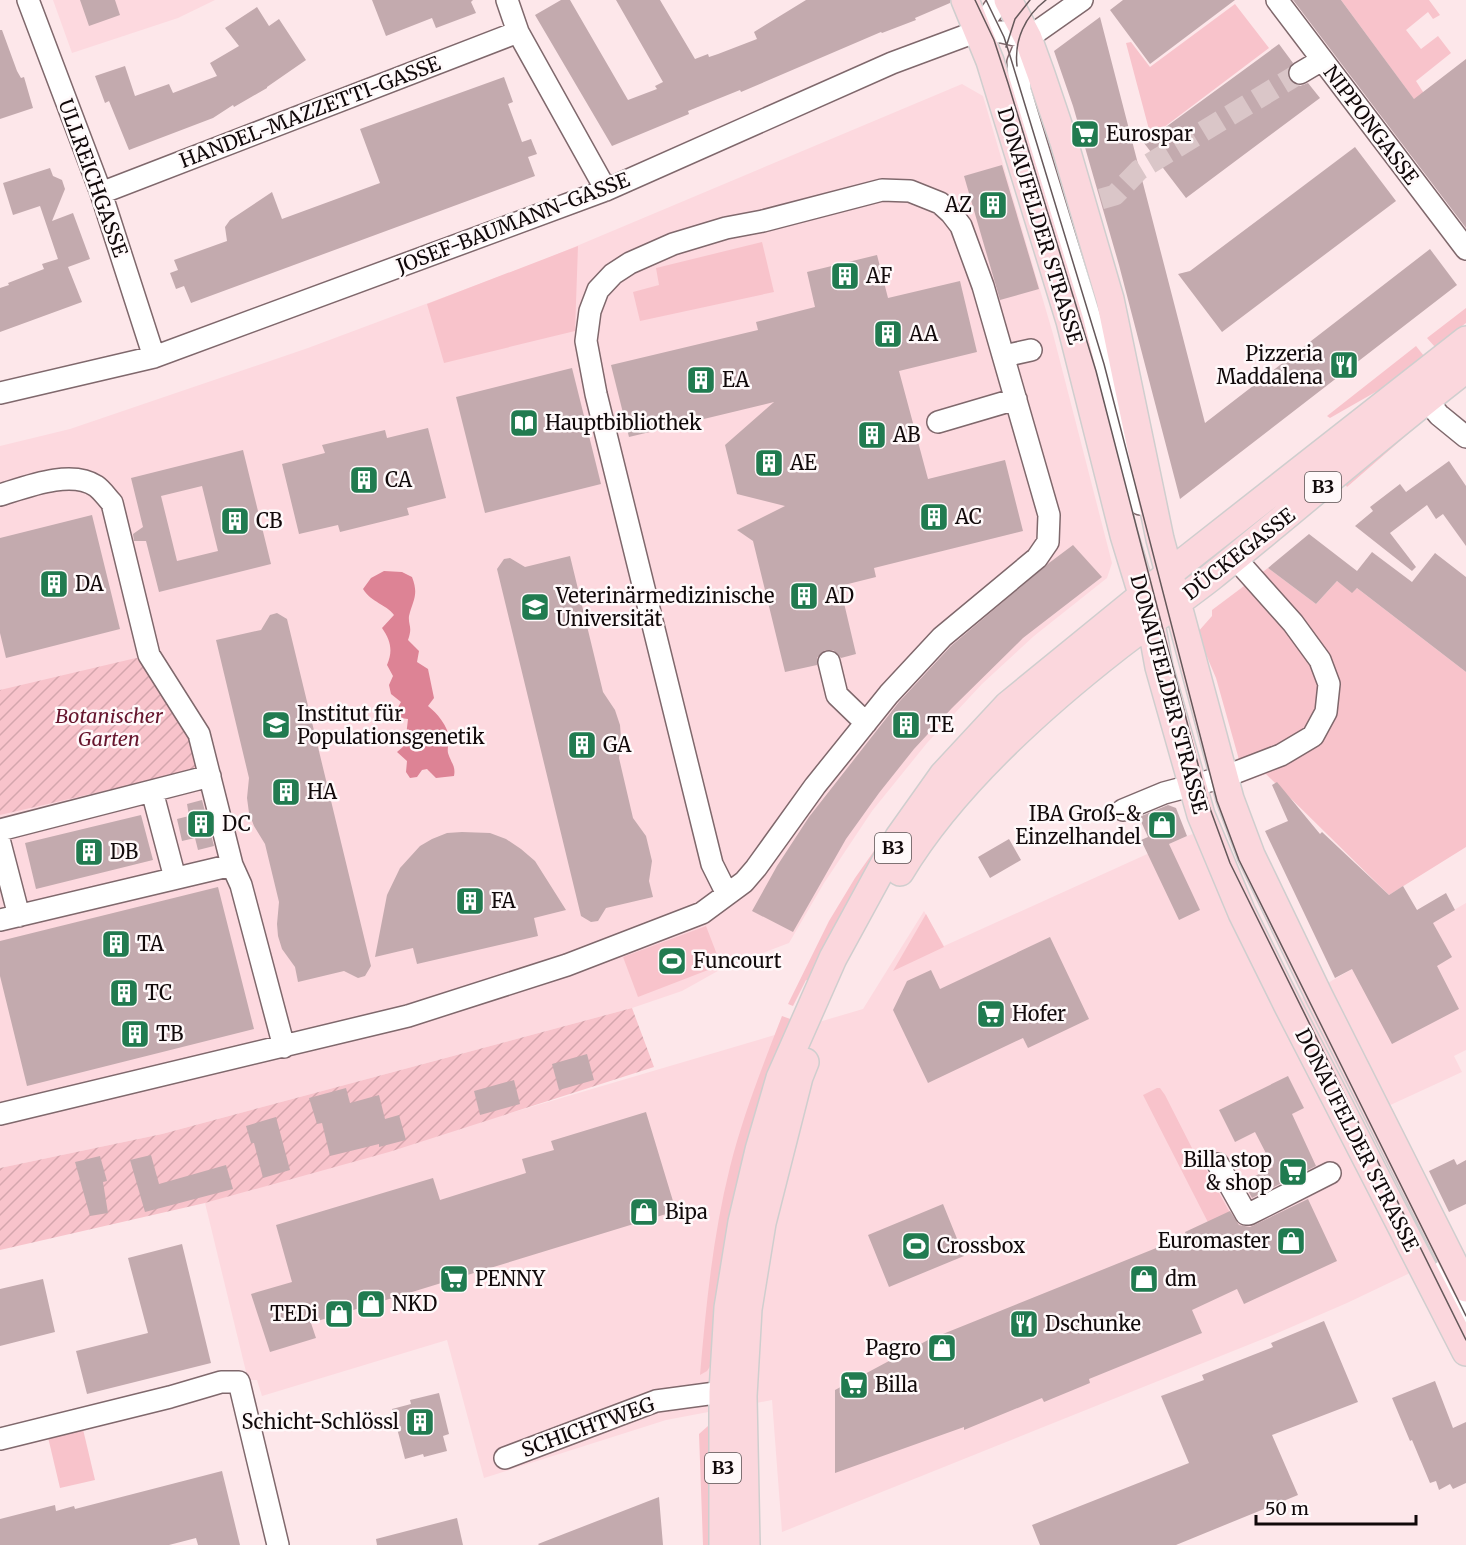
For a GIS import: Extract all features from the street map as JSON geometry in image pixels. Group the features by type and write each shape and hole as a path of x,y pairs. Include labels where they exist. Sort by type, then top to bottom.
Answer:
{"main road":[{"name":"DONAUFELDER STRASSE","path":"964,0 990,61 1018,147 1070,321 1124,535 1158,582 1165,612"},
{"name":"DONAUFELDER STRASSE","path":"1008,0 1028,38 1064,142 1091,202 1160,539 1158,582 1165,612 1180,621 1210,781 1251,855 1319,996 1466,1288"},
{"name":"DÜCKEGASSE","path":"1165,612 1297,509 1418,391 1466,340"},
{"name":"DÜCKEGASSE","path":"1158,582 1418,391 1466,369"},
{"name":"B3","path":"746,1545 728,1308 742,1222 759,1150 780,1078 833,958 899,837 943,775 1008,705 1158,582"},
{"name":"B3","path":"723,1545 733,1394 762,1223 799,1077 848,959 915,846 960,790 1019,731 1115,649 1165,612"},
{"name":"DONAUFELDER STRASSE","path":"1210,781 1201,815 1242,913 1334,1098 1466,1353"}],"street":[{"name":"ULLREICHGASSE","path":"28,0 101,193 154,357"},
{"path":"507,0 519,32 606,190"},
{"path":"978,31 1000,0"},
{"path":"978,31 1002,32 1028,38 1082,0"},
{"name":"NIPPONGASSE","path":"1276,0 1466,249"},
{"name":"JOSEF-BAUMANN-GASSE","path":"0,393 154,357 606,190 892,63 978,31"},
{"name":"HANDEL-MAZZETTI-GASSE","path":"101,193 519,32"},
{"name":"DONAUFELDER STRASSE","path":"1028,38 1017,63 1020,90 1104,364 1158,582"},
{"path":"1300,73 1322,60"},
{"path":"0,1114 408,1016 567,965 702,913 744,882 889,694 942,638 1037,558 1048,542 1049,515 983,286 961,226 940,202 910,191 882,190 763,221 726,228 673,244 630,263 613,274 598,290 590,311 586,341 596,394 712,864 727,894"},
{"path":"1004,356 1031,350"},
{"path":"1418,391 1466,437"},
{"path":"938,422 1016,399"},
{"path":"0,495 44,482 78,480 96,486 112,503 149,655 199,734 232,865 241,885 284,1047"},
{"path":"1123,810 1164,793 1210,781 1281,755 1313,736 1326,712 1329,684 1320,660 1293,623 1235,558"},
{"path":"829,662 837,695 866,723"},
{"path":"0,830 210,776"},
{"name":"DONAUFELDER STRASSE","path":"1210,781 1239,860 1466,1316"},
{"path":"152,791 174,878"},
{"path":"0,843 10,918 232,865"},
{"path":"1218,1164 1246,1214 1330,1173"},
{"path":"0,1439 171,1397 221,1382 239,1382 278,1545"},
{"name":"SCHICHTWEG","path":"505,1458 656,1401 733,1394"}],"shaded area":[{"path":"53,0 215,0 178,18 72,53"},
{"name":"Veterinärmedizinische Universität","path":"962,84 983,96 1053,334 1112,563 1107,578 1034,636 982,684 927,743 872,811 824,883 789,943 725,967 682,991 632,1008 162,1134 0,1168 0,446 70,429 308,348 541,261"},
{"path":"384,571 402,572 412,577 415,593 409,616 408,640 419,651 417,662 428,669 434,698 428,706 447,729 448,753 454,767 454,776 436,778 427,769 422,770 417,777 410,778 406,772 407,761 397,752 405,745 408,719 400,718 397,709 401,702 391,694 389,685 393,676 387,665 390,646 382,628 394,615 363,589 371,578"},
{"path":"1207,829 1302,998 1466,903 1466,1050 1454,1056 1462,1072 1386,1107 1454,1252 1347,1303 1268,1337 782,1532 772,1400 666,1420 484,1478 447,1340 262,1396 257,1380 248,1380 205,1203 863,1009 924,911 944,946"}],"green space":[{"path":"1341,0 1429,0 1440,15 1433,19 1428,12 1406,30 1421,49 1438,36 1451,53 1416,81 1425,95 1416,102"},
{"path":"1235,4 1269,48 1151,137 1126,43 1131,42 1150,67"},
{"path":"762,242 774,292 640,321 633,292 659,285 656,268"},
{"path":"578,246 575,331 444,363 427,304"},
{"path":"1466,308 1466,323 1435,347 1427,338"},
{"path":"1416,346 1424,356 1379,390 1330,418 1327,416"},
{"path":"1424,420 1347,487 1343,481 1412,421"},
{"path":"1268,568 1316,604 1337,581 1352,592 1357,588 1466,672 1466,847 1389,895 1266,774 1245,781 1216,678 1197,633 1212,616 1212,610"},
{"name":"Botanischer Garten","path":"136,658 143,660 184,724 199,766 195,770 0,815 0,690"},
{"path":"888,831 811,982 806,980 793,1006 788,1004 829,921 855,878"},
{"path":"926,914 944,947 893,971"},
{"name":"Funcourt","path":"706,926 721,965 638,997 623,957"},
{"path":"632,1008 654,1067 389,1152 205,1203 0,1250 0,1168 162,1134"},
{"path":"782,1016 793,1020 713,1362 707,1371 700,1375 711,1270 724,1193 747,1109"},
{"path":"1160,1088 1165,1095 1196,1156 1203,1164 1239,1229 1217,1240 1143,1095"},
{"path":"82,1425 95,1480 60,1488 47,1433"},
{"path":"708,1426 713,1433 716,1545 703,1545 699,1434"}],"building":[{"path":"80,0 115,0 120,15 89,26"},
{"path":"372,0 473,0 471,2 476,13 436,28 432,18 386,36"},
{"path":"561,0 570,0 628,100 657,89 655,86 663,82 616,0 660,0 695,59 708,54 709,57 757,39 754,32 806,0 950,0 950,3 915,18 916,20 881,32 741,92 740,90 688,111 689,114 612,146 535,15"},
{"path":"1123,0 1235,0 1150,64 1110,10"},
{"path":"1293,0 1341,0 1414,99 1466,59 1466,228"},
{"path":"257,7 269,26 279,19 306,60 267,88 213,118 129,150 109,101 105,103 95,76 125,66 135,96 169,84 173,93 217,76 210,63 239,46 225,28"},
{"path":"1100,17 1205,423 1430,249 1457,285 1180,499 1119,265 1073,106 1054,51"},
{"path":"0,30 2,30 17,71 21,78 24,77 33,108 0,119"},
{"path":"1279,44 1293,63 1287,73 1289,80 1300,86 1308,83 1320,98 1186,198 1144,143"},
{"path":"504,77 513,102 508,104 522,142 531,139 537,154 528,157 535,176 191,303 184,286 176,289 170,273 178,270 174,260 227,241 225,227 230,220 272,192 282,219 380,183 360,129"},
{"path":"1355,147 1396,201 1222,332 1178,274 1190,271"},
{"name":"AZ","path":"1002,165 1039,289 1000,300 964,176"},
{"path":"50,168 53,176 62,180 65,189 52,221 73,213 90,259 68,267 82,302 0,332 0,288 44,269 42,264 58,259 40,206 13,215 3,183"},
{"path":"877,255 888,298 960,281 977,352 899,371 928,479 1005,460 1023,531 874,568 876,577 840,586 856,654 841,658 833,650 825,650 817,658 817,665 785,672 753,541 737,530 785,506 737,494 725,445 774,402 629,437 611,365 758,330 756,322 815,307 807,272"},
{"name":"Hauptbibliothek","path":"572,368 601,484 485,513 456,397"},
{"name":"CA","path":"428,428 446,498 407,508 409,515 340,532 338,525 299,534 282,464 325,453 322,445 385,430 387,438"},
{"name":"CB","path":"243,450 271,564 159,592 146,541 134,541 133,534 143,527 131,478","holes":["202,486 218,551 177,561 161,496"]},
{"path":"1449,461 1466,486 1466,546 1443,514 1436,519 1427,505 1390,533 1416,567 1412,571 1355,526 1373,511 1370,507 1400,484 1406,492"},
{"name":"DA","path":"92,515 120,629 6,658 0,633 0,538"},
{"path":"1309,534 1357,571 1372,552 1412,582 1435,553 1466,577 1466,672 1357,588 1352,593 1337,581 1316,604 1268,568"},
{"name":"TE","path":"1073,545 1102,577 1023,638 914,749 846,839 793,932 752,911 777,866 809,817 899,702 951,646"},
{"name":"GA","path":"570,556 603,692 615,710 620,725 619,758 633,818 646,836 652,861 649,881 653,897 606,908 598,921 591,922 581,916 497,569 504,559 510,558 525,567"},
{"name":"HA","path":"277,613 287,619 371,966 365,976 358,978 344,971 298,982 295,967 282,949 278,936 279,902 265,844 249,813 247,798 249,778 216,640 261,630 270,615"},
{"path":"1277,782 1320,834 1322,832 1389,895 1403,886 1417,910 1446,893 1455,910 1433,923 1452,957 1437,966 1459,1009 1392,1044 1352,969 1335,978 1265,831 1288,821 1272,785"},
{"name":"DC","path":"202,800 214,846 198,850 195,838 182,841 177,819 189,816 187,804"},
{"path":"1168,805 1176,808 1187,836 1169,844 1200,910 1179,920 1141,840 1148,837 1139,817"},
{"name":"DB","path":"141,815 153,860 36,889 25,843"},
{"name":"FA","path":"447,833 490,833 506,839 521,849 535,861 566,910 534,918 538,936 417,964 413,948 375,957 387,895 400,868 420,846 432,839"},
{"path":"1009,839 1021,860 990,878 978,857"},
{"path":"218,887 254,1029 27,1086 0,976 0,941"},
{"name":"Hofer","path":"1050,937 1089,1019 1028,1048 1023,1038 928,1083 893,1010 907,981 931,970 940,989"},
{"path":"587,1054 594,1080 559,1090 552,1064"},
{"path":"1288,1076 1304,1108 1292,1114 1316,1166 1252,1198 1243,1182 1273,1167 1255,1132 1235,1142 1219,1110"},
{"path":"514,1080 520,1104 480,1115 474,1091"},
{"path":"346,1088 350,1103 379,1095 385,1119 399,1115 406,1140 330,1156 322,1123 317,1124 309,1098"},
{"path":"646,1112 676,1211 311,1323 316,1338 270,1352 251,1294 292,1282 276,1225 433,1178 440,1200 526,1173 522,1159 554,1150 551,1141"},
{"path":"276,1117 290,1170 263,1178 254,1143 251,1143 246,1126"},
{"path":"151,1155 159,1184 226,1165 233,1189 145,1212 130,1160"},
{"path":"100,1156 107,1181 103,1182 108,1213 90,1216 75,1162"},
{"path":"1454,1159 1457,1165 1466,1160 1466,1204 1449,1212 1429,1171"},
{"path":"1308,1199 1337,1261 1244,1304 1237,1289 1192,1310 1202,1333 1089,1379 1090,1383 1044,1402 1042,1398 964,1430 964,1427 835,1473 835,1390 928,1340 1186,1236 1185,1232 1230,1211 1239,1225 1250,1227"},
{"name":"Crossbox","path":"943,1204 964,1256 889,1287 868,1235"},
{"path":"182,1244 211,1363 87,1394 76,1351 148,1333 128,1258"},
{"path":"43,1279 55,1332 0,1346 0,1289"},
{"path":"1324,1321 1358,1402 1272,1435 1298,1495 1176,1545 1040,1545 1032,1525 1189,1463 1161,1396 1204,1380 1202,1375 1273,1347 1271,1343"},
{"path":"1435,1381 1453,1428 1466,1422 1466,1483 1453,1489 1450,1484 1439,1490 1436,1481 1430,1483 1392,1398"},
{"name":"Schicht-Schlössl","path":"439,1393 449,1434 443,1436 447,1451 405,1459 392,1409 411,1404 410,1400"},
{"path":"222,1471 240,1545 198,1545 196,1538 169,1545 0,1545 0,1519 55,1505 56,1511 74,1506 75,1509"},
{"path":"659,1497 663,1545 538,1544"},
{"path":"457,1518 463,1545 377,1545 376,1539"}],"tunnel":[{"path":"1101,199 1115,195 1139,170 1300,73"}],"tram line":[{"path":"975,0 994,40 1096,371 1208,803 1230,863 1466,1340"},
{"path":"986,0 1004,37 1104,364 1217,801 1239,860 1466,1316"},
{"path":"1006,47 1015,19 1030,0"},
{"path":"1017,66 1017,47 1022,29 1032,13 1046,0"}],"place":[{"name":"Eurospar","path":"1085,134"},
{"name":"AZ","path":"993,205"},
{"name":"AF","path":"845,276"},
{"name":"AA","path":"888,334"},
{"name":"Pizzeria Maddalena","path":"1344,365"},
{"name":"EA","path":"701,380"},
{"name":"Hauptbibliothek","path":"524,423"},
{"name":"AB","path":"872,435"},
{"name":"AE","path":"769,463"},
{"name":"CA","path":"364,480"},
{"name":"AC","path":"934,517"},
{"name":"CB","path":"235,521"},
{"name":"DA","path":"54,584"},
{"name":"AD","path":"804,596"},
{"name":"Veterinärmedizinische Universität","path":"535,607"},
{"name":"Institut für Populationsgenetik","path":"276,725"},
{"name":"TE","path":"906,725"},
{"name":"GA","path":"582,745"},
{"name":"HA","path":"286,792"},
{"name":"DC","path":"201,824"},
{"name":"IBA Groß-& Einzelhandel","path":"1162,825"},
{"name":"DB","path":"89,852"},
{"name":"FA","path":"470,901"},
{"name":"TA","path":"116,944"},
{"name":"Funcourt","path":"672,961"},
{"name":"TC","path":"124,993"},
{"name":"Hofer","path":"991,1014"},
{"name":"TB","path":"135,1034"},
{"name":"Billa stop & shop","path":"1293,1172"},
{"name":"Bipa","path":"644,1212"},
{"name":"Euromaster","path":"1291,1241"},
{"name":"Crossbox","path":"916,1246"},
{"name":"PENNY","path":"454,1279"},
{"name":"dm","path":"1144,1279"},
{"name":"NKD","path":"371,1304"},
{"name":"TEDi","path":"339,1314"},
{"name":"Dschunke","path":"1024,1324"},
{"name":"Pagro","path":"942,1348"},
{"name":"Billa","path":"854,1385"},
{"name":"Schicht-Schlössl","path":"420,1422"}]}
